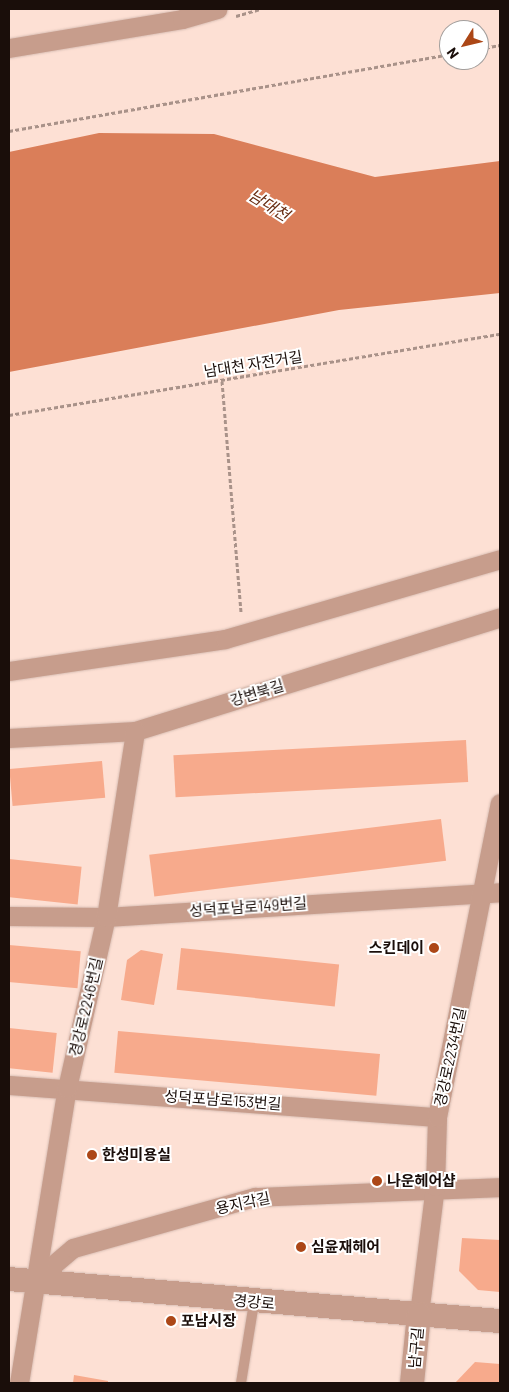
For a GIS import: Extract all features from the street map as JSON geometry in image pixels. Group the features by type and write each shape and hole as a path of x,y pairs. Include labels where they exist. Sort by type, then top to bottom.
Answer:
{"street":[{"path":"9,48 182,19 218,9"},
{"path":"9,671 242,635 500,559"},
{"name":"강변북길","path":"9,738 135,731 500,617"},
{"name":"경강로2246번길","path":"19,1383 33,1282 67,1088 106,917 135,731"},
{"name":"경강로2234번길","path":"419,1314 435,1186 437,1117 493,891 500,804"},
{"name":"성덕포남로149번길","path":"9,916 106,917 493,891"},
{"name":"성덕포남로153번길","path":"9,1085 437,1117"},
{"name":"용지각길","path":"33,1282 73,1248 255,1197 435,1186 500,1187"},
{"name":"경강로","path":"9,1279 254,1303 500,1321"},
{"name":"남구길","path":"412,1383 419,1314"}],"lane":[{"path":"240,1383 254,1303"}],"path":[{"path":"9,131 439,56"},
{"name":"남대천 자전거길","path":"9,415 500,334"},
{"path":"222,381 242,635"}],"water":[{"name":"남대천","path":"99,133 214,134 375,177 500,161 500,293 339,310 9,372 9,152"}],"building":[{"path":"466,740 468,782 176,797 173,755"},
{"path":"102,761 105,798 13,806 9,769"},
{"path":"441,819 446,861 154,897 149,855"},
{"path":"9,859 82,867 78,904 9,897"},
{"path":"9,945 81,951 78,988 9,982"},
{"path":"181,948 339,965 335,1006 177,990"},
{"path":"141,950 163,954 154,1005 121,1000 127,960"},
{"path":"9,1028 57,1033 53,1073 9,1068"},
{"path":"118,1031 380,1054 376,1096 114,1073"},
{"path":"462,1238 500,1240 500,1292 478,1290 459,1271"},
{"path":"475,1362 500,1364 500,1383 455,1383"},
{"path":"74,1375 108,1381 108,1383 73,1383"}],"place":[{"name":"스킨데이","path":"434,948"},
{"name":"한성미용실","path":"92,1155"},
{"name":"나운헤어샵","path":"377,1181"},
{"name":"심윤재헤어","path":"301,1247"},
{"name":"포남시장","path":"171,1321"}]}
